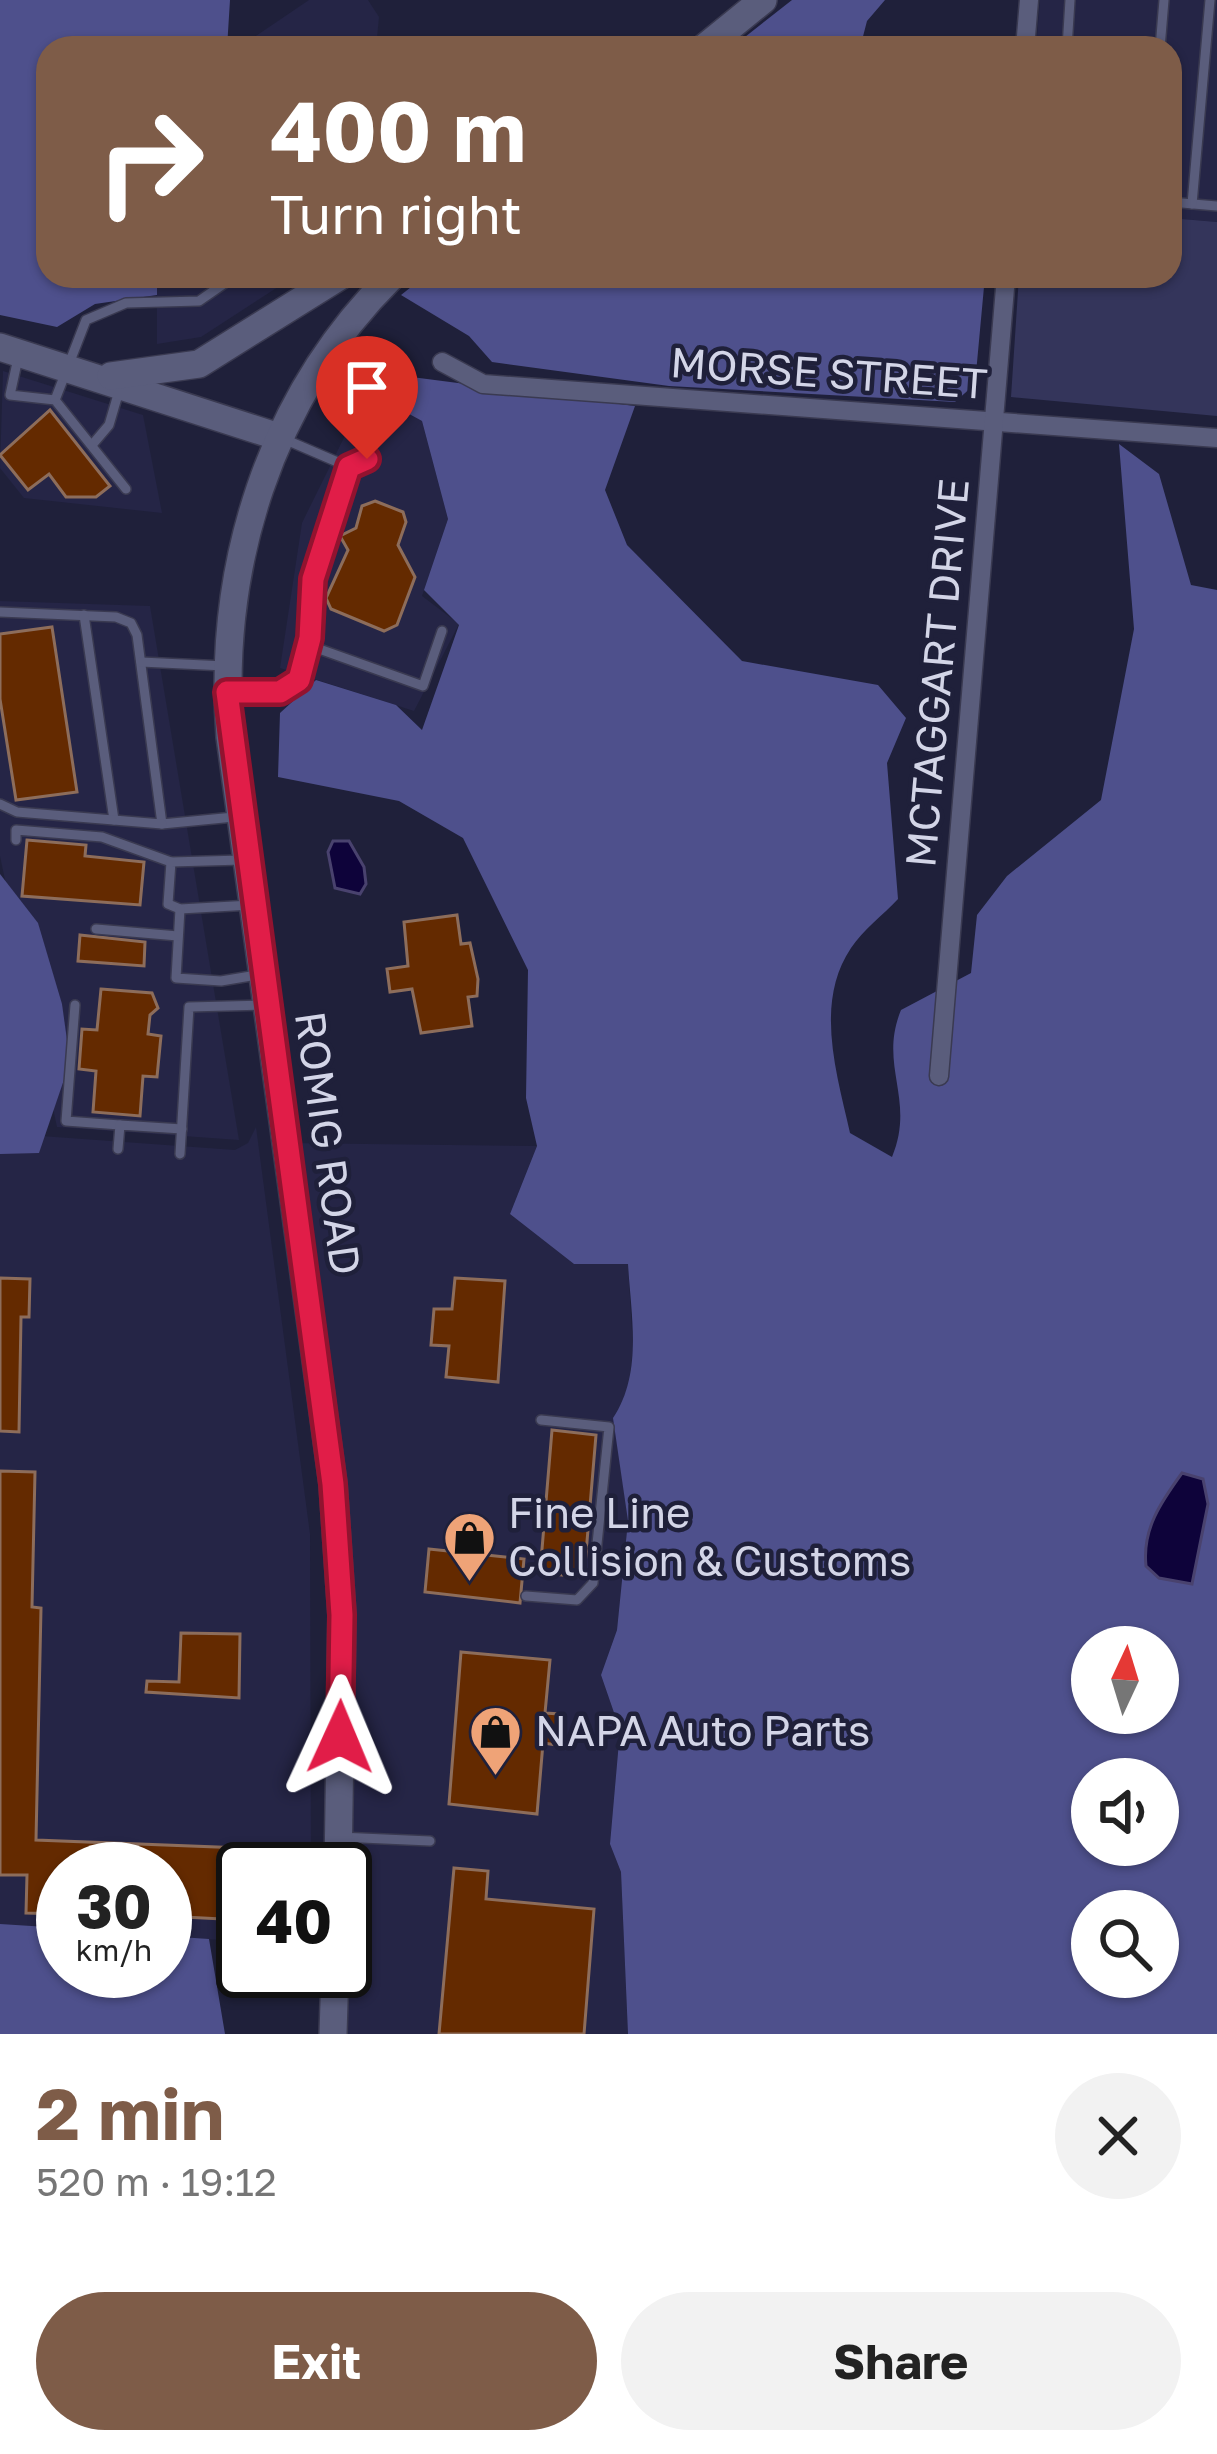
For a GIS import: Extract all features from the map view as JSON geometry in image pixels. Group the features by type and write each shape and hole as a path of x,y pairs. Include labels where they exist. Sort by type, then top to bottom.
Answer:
{"street":[{"path":"719,36 763,0"},
{"path":"1026,36 1029,0"},
{"path":"108,381 199,364 315,288"},
{"name":"ROMIG ROAD","path":"339,1842 342,1615 337,1526 227,679 244,544 279,437 320,364 382,288"},
{"name":"MCTAGGART DRIVE","path":"939,1076 1005,288"},
{"path":"10,350 279,437"},
{"name":"MORSE STREET","path":"442,362 483,384 1217,438"},
{"path":"332,2034 333,1998"}],"lane":[{"path":"1067,36 1070,0"},
{"path":"1161,36 1164,0"},
{"path":"1192,204 1210,0"},
{"path":"1182,203 1217,206"},
{"path":"55,400 86,320 104,309 199,301 218,288"},
{"path":"10,350 10,395 55,400 126,489"},
{"path":"92,446 109,425 108,381"},
{"path":"279,437 349,467 367,459 385,415"},
{"path":"141,662 290,687 299,680 308,645 313,579 349,467"},
{"path":"0,612 84,615 131,623 141,662 162,824"},
{"path":"84,615 114,820"},
{"path":"308,645 423,686 442,632"},
{"path":"0,803 16,812 162,824 242,817"},
{"path":"16,840 16,830 102,837 171,862 248,860"},
{"path":"171,862 168,904 180,909 254,905"},
{"path":"180,909 176,978 221,981 263,974"},
{"path":"96,929 178,936"},
{"path":"180,1154 190,1007 268,1004"},
{"path":"75,1005 66,1121 182,1130"},
{"path":"118,1149 120,1125"},
{"path":"526,1596 577,1600 593,1583 608,1426 542,1420"},
{"path":"339,1838 430,1841"}],"shaded area":[{"path":"0,0 230,0 228,36 36,36 36,288 157,288 157,295 95,304 57,327 0,315"},
{"path":"309,0 368,0 379,17 377,36 256,36"},
{"path":"792,0 885,0 867,21 863,36 746,36"},
{"path":"1040,0 1217,0 1217,222 1182,219 1182,36 1037,36"},
{"path":"1182,219 1217,222 1217,416 1011,397 1018,288 1182,288"},
{"path":"157,288 277,288 201,337 157,344"},
{"path":"410,288 984,288 975,384 955,402 669,386 492,362 469,336 401,295"},
{"path":"3,371 143,415 162,513 24,498 0,468"},
{"path":"373,372 635,406 605,490 627,545 742,661 878,685 906,718 887,763 898,899 851,948 833,992 831,1015 835,1063 850,1133 892,1157 900,1117 893,1048 901,1010 971,973 977,915 1007,876 1101,800 1134,629 1119,444 1159,474 1191,585 1217,590 1217,2034 628,2034 621,1872 610,1844 620,1730 601,1675 617,1630 628,1521 613,1418 632,1363 628,1264 574,1264 510,1214 537,1146 526,1098 528,970 463,838 399,801 278,777 280,713 316,680 396,705 422,730 459,625 424,590 448,519 422,421 367,391"},
{"path":"367,391 422,421 448,519 422,596 459,624 414,711 280,668 302,523"},
{"path":"0,601 150,606 239,1140 57,1127 0,856"},
{"path":"333,841 349,841 364,867 366,884 360,894 335,888 328,852"},
{"path":"0,874 38,923 62,1004 70,1062 39,1153 0,1154"},
{"path":"256,1127 310,1534 311,1842 216,1842 216,1940 192,1938 192,1842 36,1842 36,1931 0,1929 0,1133 235,1150 248,1143"},
{"path":"286,1143 537,1146 510,1214 574,1264 628,1264 633,1348 628,1396 614,1418 628,1521 617,1630 601,1675 620,1730 610,1844 621,1872 628,2034 331,2034 339,1998 372,1998 372,1842 344,1842 342,1615"},
{"path":"1182,1473 1203,1479 1208,1504 1192,1584 1159,1578 1146,1566 1150,1528"},
{"path":"0,1924 36,1926 36,1998 192,1998 192,1938 209,1939 225,2034 0,2034"}],"building":[{"path":"50,410 110,486 96,497 66,497 49,474 28,490 0,455"},
{"path":"375,501 403,512 406,522 398,545 415,577 397,625 384,631 331,609 326,598 348,550 340,536 356,528 362,506"},
{"path":"52,627 77,792 16,800 0,699 0,634"},
{"path":"27,840 86,845 85,856 144,862 140,905 22,896"},
{"path":"457,915 461,944 470,943 478,979 477,996 468,997 472,1026 421,1033 412,989 390,992 387,969 408,966 404,922"},
{"path":"80,935 145,942 144,966 78,961"},
{"path":"101,989 152,993 158,1008 150,1015 148,1034 161,1036 157,1077 143,1076 140,1116 93,1112 96,1071 79,1069 82,1029 97,1030"},
{"path":"0,1278 30,1279 29,1317 21,1317 19,1432 0,1431"},
{"path":"455,1278 505,1281 498,1382 446,1377 449,1346 431,1345 434,1309 452,1309"},
{"path":"552,1430 596,1435 584,1577 540,1573"},
{"path":"0,1471 35,1472 32,1607 41,1608 36,1840 88,1842 36,1842 36,1913 26,1913 27,1875 0,1875"},
{"path":"429,1549 524,1559 520,1603 425,1592"},
{"path":"181,1633 240,1634 239,1698 146,1692 147,1681 179,1682"},
{"path":"461,1652 550,1660 545,1713 560,1714 557,1745 543,1743 537,1814 449,1804"},
{"path":"192,1846 216,1847 216,1919 192,1917"},
{"path":"454,1868 488,1871 486,1899 594,1909 584,2034 439,2034"}],"place":[{"name":"Fine Line Collision & Customs","path":"469,1583"},
{"name":"NAPA Auto Parts","path":"496,1777"}],"route":[{"path":"340,1737 342,1615 333,1484 227,692 280,692 299,680 310,638 313,579 325,532 349,467 367,459"}]}
